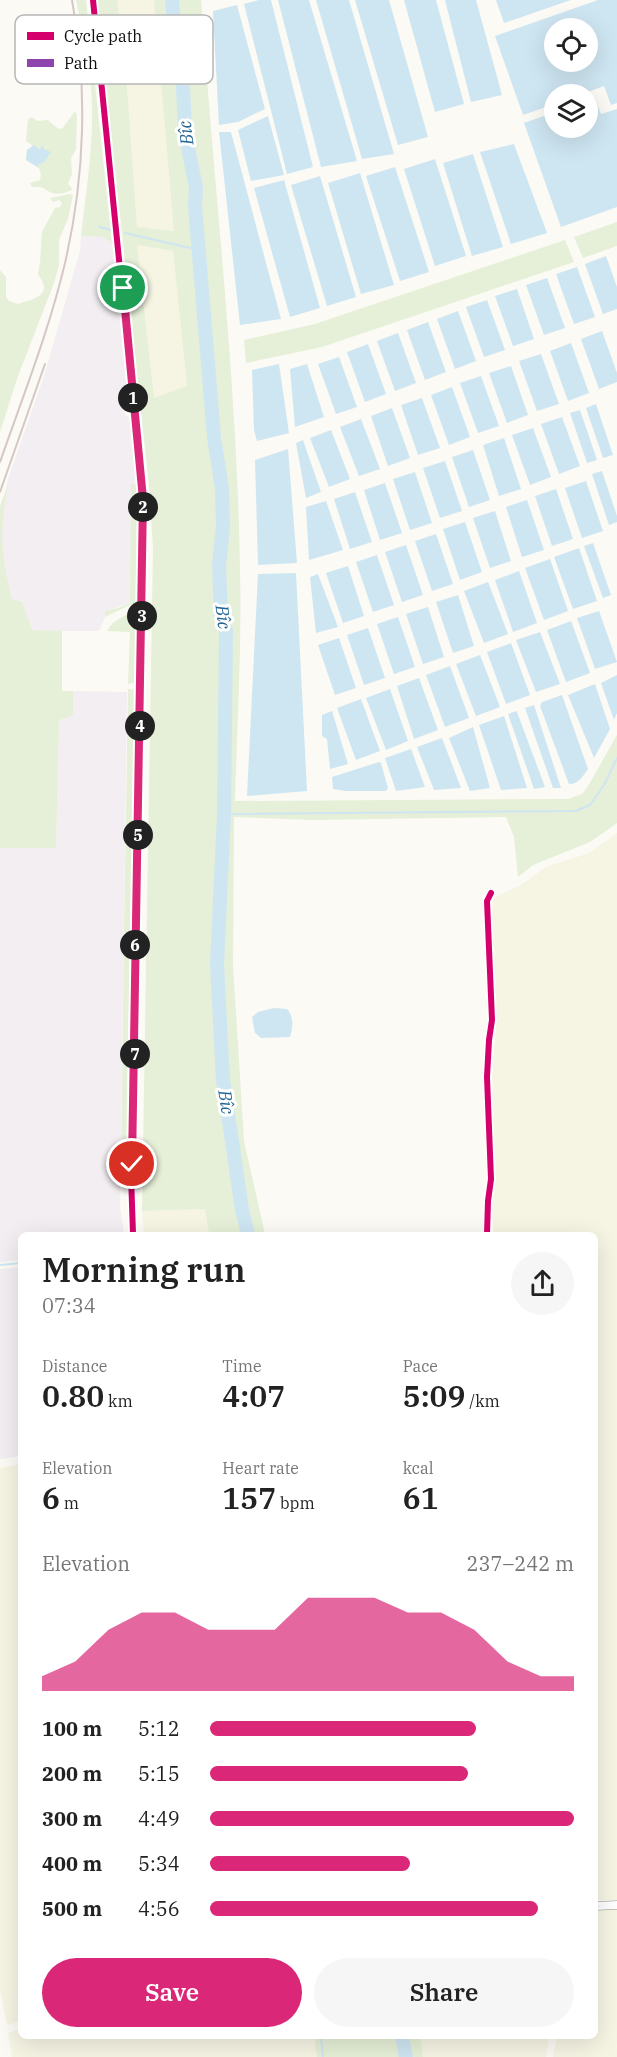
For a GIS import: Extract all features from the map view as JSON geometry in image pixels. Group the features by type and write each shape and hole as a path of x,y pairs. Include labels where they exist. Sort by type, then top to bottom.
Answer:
{"street":[{"path":"93,0 95,15"},
{"path":"101,84 143,499 131,1175 133,1232"},
{"path":"487,1232 490,1179 487,1077 492,1020 487,901 491,893"},
{"path":"598,1906 617,1905"}],"shaded area":[{"path":"117,0 154,0 155,15 119,15"},
{"path":"127,84 162,84 175,231 137,227"},
{"path":"81,236 103,237 112,243 127,380 128,395 123,401 125,415 130,418 136,484 131,485 130,603 106,611 99,631 32,631 22,602 12,599 4,574 1,556 1,520 8,479 45,373 80,251"},
{"path":"137,245 173,251 187,386 202,477 154,399"},
{"path":"73,691 127,692 120,1207 124,1232 18,1232 18,1260 0,1262 0,848 56,848 59,720 73,714"},
{"path":"617,833 617,1900 603,1901 598,1900 598,1232 493,1232 490,1110 496,1023 489,906 495,897 521,885 546,867 589,853"},
{"path":"205,1209 209,1232 144,1232 142,1211"},
{"path":"18,1267 18,1456 0,1459 0,1269"},
{"path":"18,1465 18,2022 7,2025 0,1990 0,1468"},
{"path":"617,1909 617,2057 553,2057 556,2039 598,2039 598,1910"},
{"path":"18,2030 18,2039 314,2039 317,2057 12,2057 8,2033"},
{"path":"420,2039 549,2039 546,2057 423,2057"}],"green space":[{"path":"76,0 86,0 88,15 79,15"},
{"path":"97,0 117,0 119,15 99,15"},
{"path":"154,0 201,0 202,15 155,15"},
{"path":"90,84 95,84 112,243 103,237 81,236 90,155"},
{"path":"106,84 127,84 137,227 174,231 161,84 207,84 230,356 238,498 240,628 235,801 568,799 582,794 587,788 617,735 617,823 590,842 533,865 518,877 514,837 506,817 313,820 234,817 233,966 244,1141 265,1232 209,1232 205,1209 142,1211 153,549 149,485","holes":["137,245 173,251 187,386 154,398"]},
{"path":"75,111 77,115 76,149 71,158 72,174 68,184 72,190 57,194 32,187 30,183 40,180 41,175 39,168 26,160 27,150 33,146 26,141 28,119 32,117 37,121 48,120 57,128 62,129"},
{"path":"73,195 68,219 59,240 59,265 54,283 18,376 0,432 0,270 6,277 6,297 9,301 18,304 31,300 43,292 43,282 38,274 42,232 55,208 60,207 62,203 59,200 53,202 50,198"},
{"path":"617,222 617,246 583,258 574,237"},
{"path":"565,240 574,262 322,347 246,363 244,340 315,324"},
{"path":"8,484 2,542 12,599 22,602 32,630 62,631 62,691 73,691 73,715 59,720 56,848 0,848 0,506"},
{"path":"131,484 136,484 139,491 138,601 105,617 105,611 130,603"},
{"path":"138,610 137,682 128,684 130,632 107,631 116,620"},
{"path":"128,689 137,690 133,927 128,933 124,933"},
{"path":"124,939 128,941 132,949 129,1134 127,1157 121,1162"},
{"path":"314,2039 420,2039 423,2057 317,2057"}],"water":[{"path":"271,0 313,167 287,174 244,4"},
{"path":"278,0 309,0 357,161 321,167"},
{"path":"316,0 349,0 394,154 362,159"},
{"path":"355,0 389,0 428,137 398,145"},
{"path":"404,0 436,0 464,104 435,112"},
{"path":"445,0 476,0 502,95 471,102"},
{"path":"496,0 571,0 504,23"},
{"path":"598,0 617,0 617,103 611,105 604,86 598,88 598,84 544,84 544,108 523,115 495,36 544,19 544,72 598,72 598,18 546,18"},
{"path":"237,5 265,109 238,122 219,125 213,11"},
{"path":"598,106 601,114 617,109 617,207 561,227 524,123 544,116 544,138 598,138"},
{"path":"268,116 284,175 251,181 238,130"},
{"path":"219,132 231,132 281,319 240,325"},
{"path":"514,144 547,233 511,244 480,152"},
{"path":"34,145 40,150 42,145 44,149 51,152 44,162 38,165 39,168 26,160 27,150"},
{"path":"473,154 503,247 472,256 443,163"},
{"path":"435,159 466,256 435,266 404,169"},
{"path":"395,167 429,272 400,281 366,176"},
{"path":"360,173 394,285 361,294 328,183"},
{"path":"320,176 356,297 327,306 291,185"},
{"path":"284,180 320,308 290,317 254,188"},
{"path":"606,256 617,287 617,309 603,314 585,264"},
{"path":"577,267 595,317 574,324 556,274"},
{"path":"547,278 565,328 544,335 526,285"},
{"path":"517,289 534,339 513,346 495,296"},
{"path":"487,300 505,350 484,357 466,307"},
{"path":"458,311 476,361 455,369 437,319"},
{"path":"428,322 446,372 425,380 407,330"},
{"path":"602,331 617,373 617,382 599,389 581,339"},
{"path":"398,333 416,383 395,391 377,341"},
{"path":"571,343 589,393 568,401 550,351"},
{"path":"368,344 386,394 365,402 347,352"},
{"path":"541,354 559,404 537,411 519,361"},
{"path":"339,357 357,407 336,414 318,364"},
{"path":"279,364 289,433 257,441 254,430 252,370"},
{"path":"307,364 324,417 295,427 290,369"},
{"path":"511,366 528,415 507,423 489,373"},
{"path":"481,376 499,426 478,433 460,383"},
{"path":"452,387 470,437 449,445 431,395"},
{"path":"422,398 440,448 418,455 401,405"},
{"path":"596,404 613,455 603,458 586,408"},
{"path":"392,408 410,458 388,466 371,416"},
{"path":"580,410 597,460 587,463 570,413"},
{"path":"562,417 580,466 559,474 541,424"},
{"path":"361,419 380,469 359,476 340,427"},
{"path":"533,428 551,477 530,485 512,435"},
{"path":"331,430 350,479 329,487 310,438"},
{"path":"504,438 521,489 499,496 483,445"},
{"path":"303,440 321,492 306,498 296,443"},
{"path":"288,449 297,563 258,565 255,460"},
{"path":"473,450 490,500 469,507 452,457"},
{"path":"445,461 462,511 440,518 423,468"},
{"path":"602,471 617,516 617,522 609,525 592,474"},
{"path":"415,472 432,523 410,530 393,479"},
{"path":"586,481 603,531 582,538 565,488"},
{"path":"385,483 402,533 380,540 364,490"},
{"path":"556,489 573,539 552,546 535,496"},
{"path":"355,492 372,542 350,549 334,499"},
{"path":"527,500 544,550 522,557 506,507"},
{"path":"326,501 343,550 309,560 306,507"},
{"path":"495,511 511,561 490,568 473,518"},
{"path":"465,522 482,572 460,580 443,529"},
{"path":"436,534 453,584 432,591 415,541"},
{"path":"593,543 611,595 603,598 584,546"},
{"path":"406,545 423,595 402,602 385,552"},
{"path":"579,548 597,601 573,609 554,557"},
{"path":"377,555 394,605 373,612 356,562"},
{"path":"550,559 568,611 544,620 525,568"},
{"path":"348,566 364,616 343,623 326,573"},
{"path":"519,571 537,623 513,632 495,580"},
{"path":"296,573 307,791 247,796 258,574"},
{"path":"318,574 338,627 316,633 310,577"},
{"path":"488,582 508,634 484,643 464,591"},
{"path":"458,595 474,646 453,653 436,602"},
{"path":"428,607 444,657 423,664 406,614"},
{"path":"599,611 617,662 595,669 577,618"},
{"path":"398,617 415,667 394,674 377,624"},
{"path":"571,621 590,673 566,682 547,630"},
{"path":"368,628 385,678 364,685 347,635"},
{"path":"540,632 560,684 536,692 516,640"},
{"path":"339,638 356,688 335,695 318,645"},
{"path":"511,643 530,695 506,704 487,652"},
{"path":"480,655 500,707 476,716 456,664"},
{"path":"450,666 469,718 445,727 426,675"},
{"path":"617,675 617,713 614,720 601,683"},
{"path":"419,678 438,730 414,739 397,686"},
{"path":"595,684 610,729 594,758 568,695"},
{"path":"390,689 408,741 386,750 366,698"},
{"path":"562,695 588,769 578,781 572,784 569,784 540,706 542,702"},
{"path":"361,699 380,751 356,760 337,708"},
{"path":"534,705 561,788 553,788 525,708"},
{"path":"332,711 348,764 330,769 327,739 322,736 322,715"},
{"path":"517,711 545,787 534,789 508,714"},
{"path":"504,716 527,788 501,790 479,725"},
{"path":"473,727 490,788 470,791 449,738"},
{"path":"442,738 461,788 434,790 417,747"},
{"path":"411,749 425,787 396,791 385,758"},
{"path":"379,762 388,788 386,791 333,789 332,777"},
{"path":"274,1008 287,1009 291,1015 290,1037 261,1038 255,1033 252,1017 258,1012"}],"waterway":[{"name":"Bîc","path":"172,0 173,15"},
{"name":"Bîc","path":"183,84 185,132 196,188 195,206 214,437 222,489 223,527 219,565 221,617 226,631 224,814 217,964 223,1080 242,1210 248,1232"},
{"path":"99,227 112,230"},
{"path":"125,233 199,250"},
{"path":"224,814 576,811 590,805 604,785 617,758"},
{"path":"0,1265 18,1263"},
{"path":"321,2039 323,2057"},
{"name":"Bîc","path":"403,2039 406,2057"}],"railway":[{"path":"72,0 74,15"},
{"path":"0,462 51,314 72,231 80,165 81,84"},
{"path":"0,492 45,364"}],"cycle path":[{"path":"93,0 95,15"},
{"path":"101,84 143,499 131,1175 133,1232"},
{"path":"487,1232 491,1179 487,1077 492,1020 487,901 491,893"}],"route":[{"path":"123,288 143,499 132,1164"}]}
